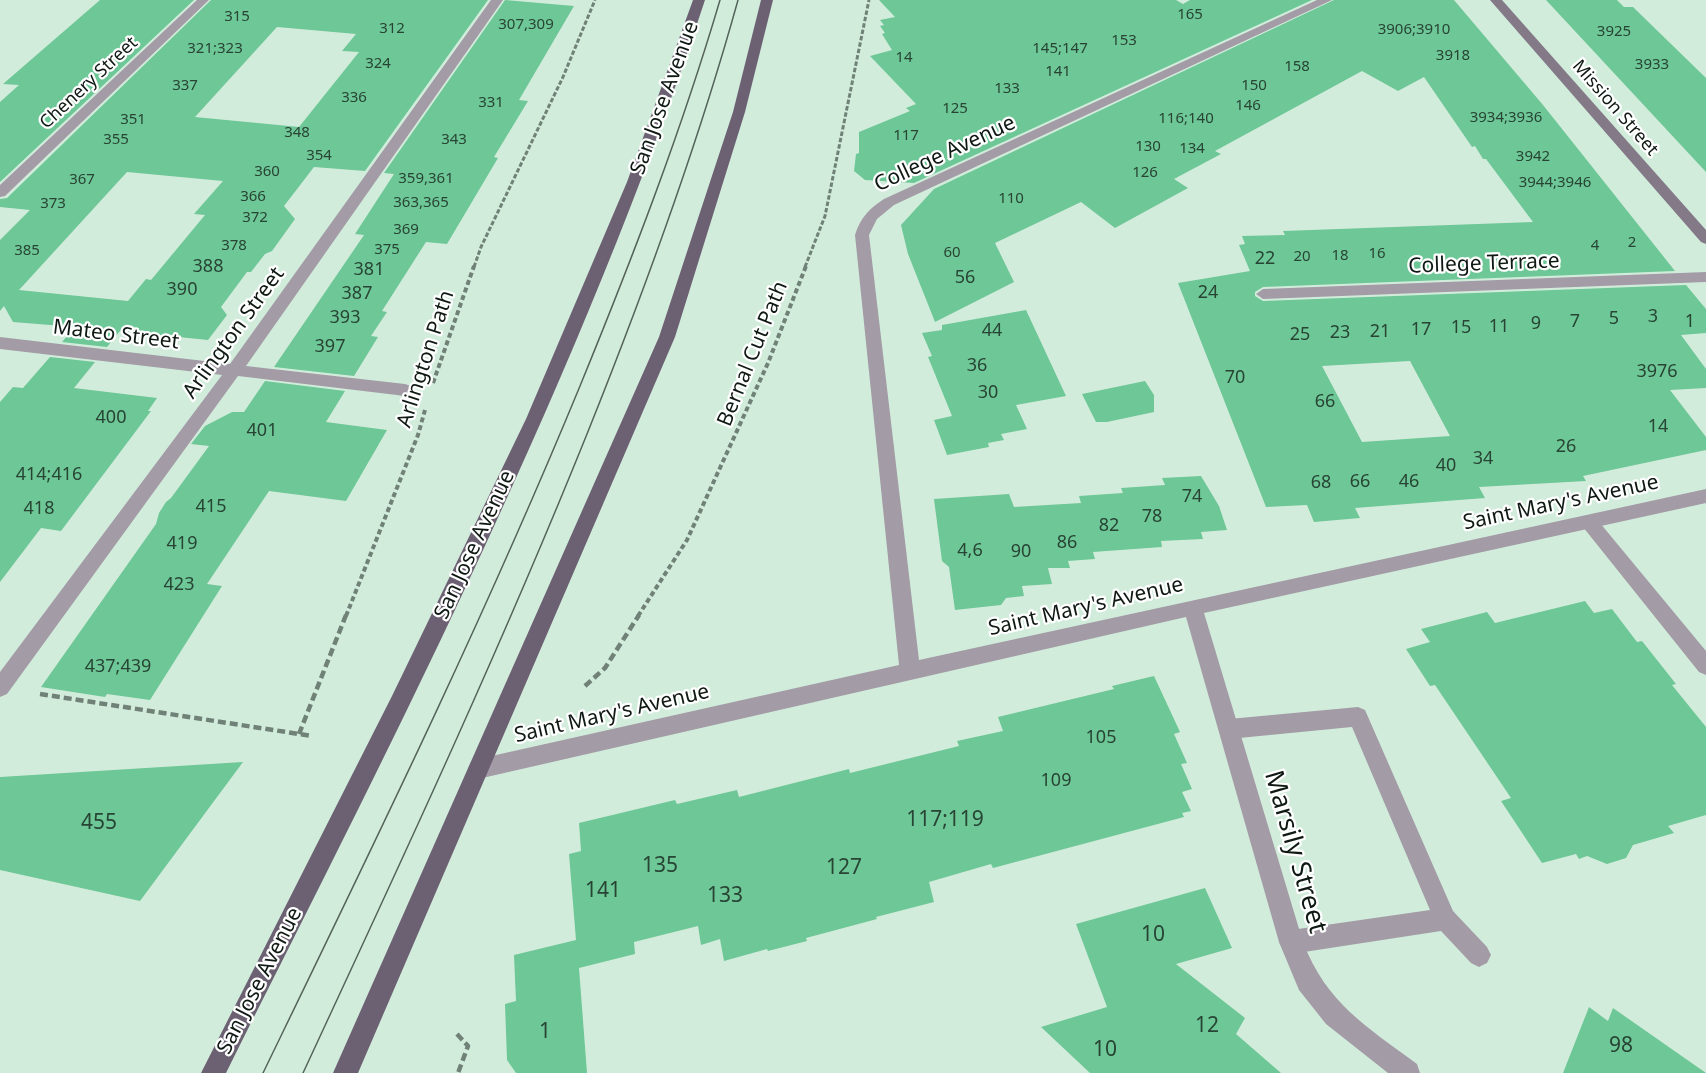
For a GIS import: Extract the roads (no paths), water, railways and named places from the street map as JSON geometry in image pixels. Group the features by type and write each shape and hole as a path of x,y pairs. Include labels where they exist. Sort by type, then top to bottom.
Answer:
{"main road":[{"name":"San Jose Avenue","path":"213,1073 403,699 558,365 638,173 699,0"},
{"path":"345,1073 667,337 739,112 767,0"},
{"name":"Mission Street","path":"1496,0 1706,239"}],"street":[{"name":"Chenery Street","path":"0,193 203,0"},
{"name":"Arlington Street","path":"0,688 234,370 498,0"},
{"name":"College Avenue","path":"910,672 862,235 865,223 874,211 889,202 1326,0"},
{"name":"College Terrace","path":"1263,294 1706,277"},
{"name":"Mateo Street","path":"0,343 405,390"},
{"name":"Saint Mary's Avenue","path":"478,769 1193,607 1706,496"},
{"path":"1589,522 1706,666"},
{"name":"Marsily Street","path":"1193,607 1291,942 1302,970 1316,994 1333,1013 1408,1073"},
{"path":"1229,729 1358,717 1445,919 1479,955"},
{"path":"1291,942 1445,919"}],"tram line":[{"path":"263,1073 427,732 543,473 655,195 720,0"},
{"path":"303,1073 485,675 587,434 668,219 705,110 738,0"}]}
